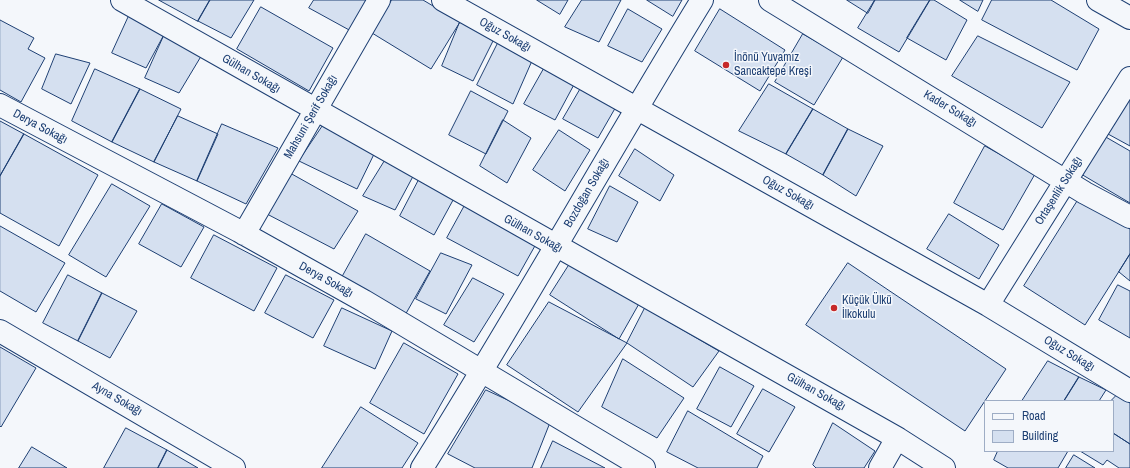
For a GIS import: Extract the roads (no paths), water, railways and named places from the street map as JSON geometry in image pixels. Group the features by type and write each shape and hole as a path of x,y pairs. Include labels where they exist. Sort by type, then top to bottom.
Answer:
{"street":[{"name":"Gülhan Sokağı","path":"122,0 556,247 898,438 944,468"},
{"name":"Mahsuni Şerif Sokağı","path":"244,234 379,0"},
{"name":"Oğuz Sokağı","path":"443,0 988,305 1130,391"},
{"name":"Bozdoğan Sokağı","path":"422,468 482,372 636,108 702,0"},
{"name":"Kader Sokağı","path":"770,0 1065,180 1130,217"},
{"path":"1098,0 1130,18"},
{"name":"Ortaşenlik Sokağı","path":"988,305 1130,78"},
{"name":"Derya Sokağı","path":"0,105 244,234 364,302 644,468"},
{"name":"Ayna Sokağı","path":"0,331 234,468"},
{"path":"880,468 898,438"}],"place":[{"name":"İnönü Yuvamız Sancaktepe Kreşi","path":"726,65"},
{"name":"Küçük Ülkü İlkokulu","path":"834,308"}]}
